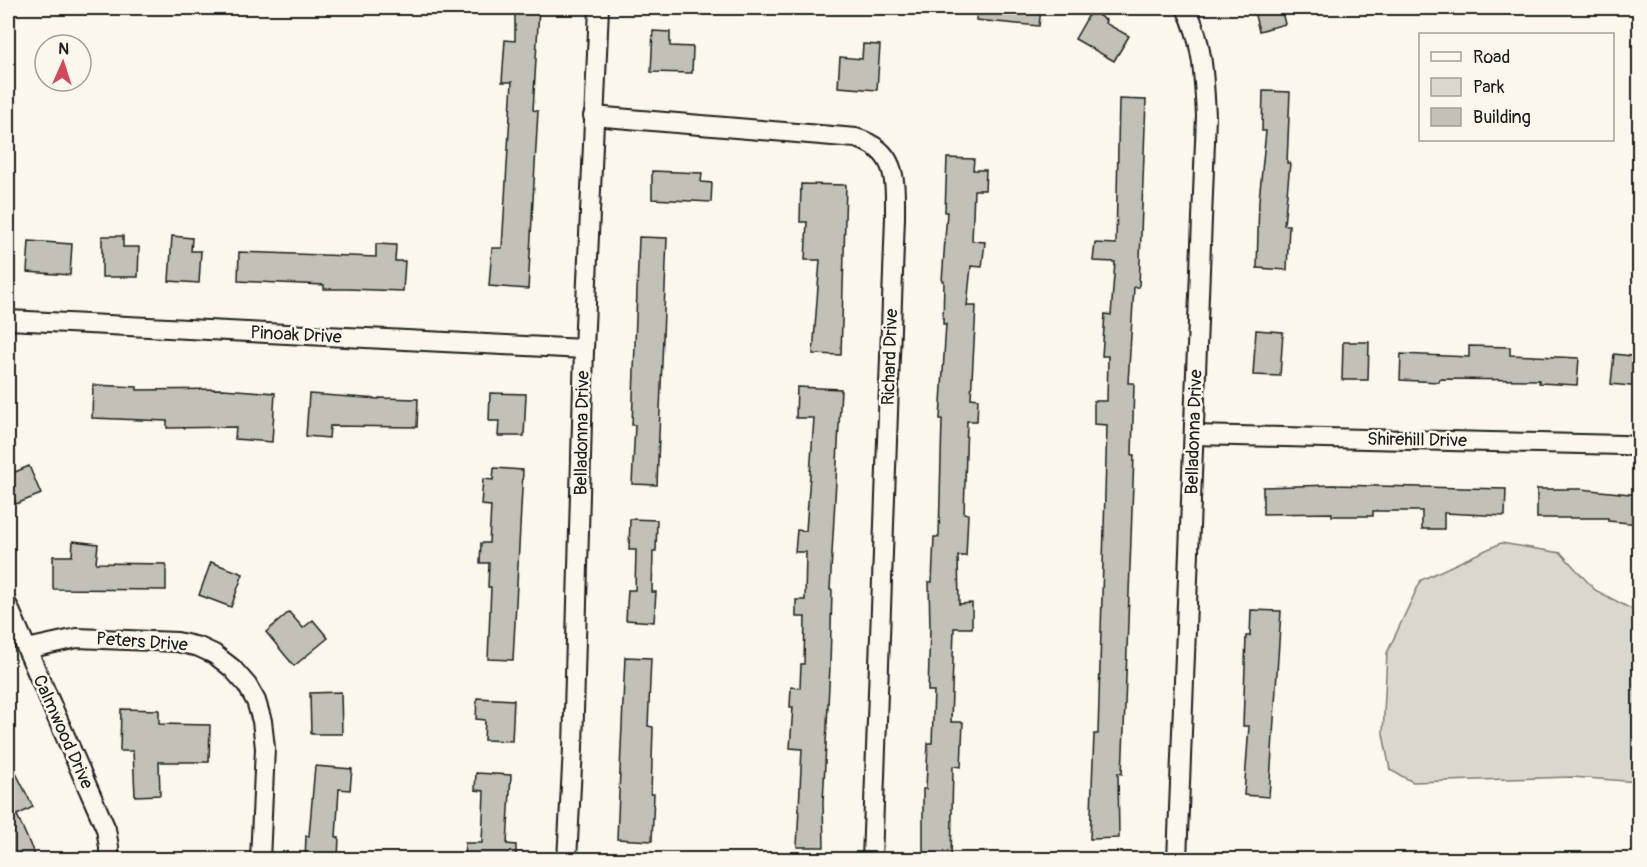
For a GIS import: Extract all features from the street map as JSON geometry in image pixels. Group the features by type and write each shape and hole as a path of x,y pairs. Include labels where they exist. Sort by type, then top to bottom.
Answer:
{"street":[{"name":"Belladonna Drive","path":"567,860 573,748 584,350 598,8"},
{"name":"Belladonna Drive","path":"1177,860 1206,116 1201,49 1194,24 1186,8"},
{"name":"Richard Drive","path":"593,116 848,137 873,145 890,161 895,185 895,217 872,860"},
{"name":"Pinoak Drive","path":"8,320 584,350"},
{"name":"Shirehill Drive","path":"1194,435 1640,447"},
{"name":"Calmwood Drive","path":"8,606 106,830 109,860"},
{"name":"Peters Drive","path":"27,649 77,638 177,642 199,646 232,668 247,685 256,701 262,721 265,748 260,860"}],"green space":[{"path":"1501,543 1561,553 1595,590 1639,613 1639,782 1572,777 1413,782 1390,770 1383,734 1387,653 1421,580"}],"building":[{"path":"515,8 539,8 533,110 538,111 528,289 489,286 492,248 502,248 512,82 502,82 505,40 515,41"},
{"path":"977,8 1041,8 1039,26 976,20"},
{"path":"1253,8 1281,8 1285,24 1259,31"},
{"path":"1091,11 1106,20 1105,23 1129,36 1114,61 1075,39"},
{"path":"653,31 670,32 670,46 693,47 692,73 651,72"},
{"path":"863,44 880,45 877,90 838,87 840,57 862,59"},
{"path":"1263,91 1290,92 1287,163 1290,163 1284,225 1289,225 1287,270 1257,268 1259,200 1266,131 1262,131"},
{"path":"1119,99 1146,100 1139,287 1134,287 1128,383 1134,383 1132,455 1134,455 1125,705 1122,774 1118,773 1119,838 1090,839 1094,734 1098,734 1107,425 1094,424 1094,401 1107,401 1108,356 1102,356 1105,314 1111,315 1115,262 1093,261 1095,243 1116,244"},
{"path":"947,158 974,159 973,170 986,170 985,190 974,190 972,241 985,242 982,267 971,266 967,306 976,306 971,398 978,399 977,421 967,421 964,513 968,514 966,556 958,556 959,604 972,603 972,628 954,628 951,722 963,722 961,767 953,766 951,860 923,860 923,789 926,789 928,743 932,743 934,691 928,691 929,582 932,582 934,537 939,537 942,419 940,419 946,324 943,324 944,281 942,281 947,212 945,212"},
{"path":"652,171 702,173 701,182 712,183 711,202 652,199"},
{"path":"801,184 846,185 841,355 813,354 820,260 805,260 807,222 800,222"},
{"path":"102,236 123,236 123,247 139,247 138,277 102,277"},
{"path":"172,236 192,238 191,251 201,251 199,283 169,281"},
{"path":"639,237 667,238 657,485 632,484"},
{"path":"29,241 72,244 70,275 27,272"},
{"path":"376,244 396,245 395,261 405,261 403,291 324,289 324,285 238,281 239,252 376,257"},
{"path":"1256,330 1283,332 1280,376 1253,375"},
{"path":"1343,342 1369,342 1368,380 1342,380"},
{"path":"1469,346 1510,347 1510,355 1579,358 1577,385 1539,383 1539,380 1440,379 1439,382 1400,380 1401,354 1469,357"},
{"path":"1614,354 1640,357 1640,387 1611,384"},
{"path":"93,385 137,387 137,390 223,389 275,393 272,442 235,439 236,427 167,428 167,421 92,418"},
{"path":"797,387 841,389 830,590 832,590 830,666 823,803 824,847 797,847 802,749 790,748 793,707 790,707 791,687 800,688 801,664 804,664 805,617 796,617 796,600 805,600 806,552 795,552 797,530 806,531 814,418 796,418"},
{"path":"490,393 526,394 524,436 498,436 499,421 489,421"},
{"path":"309,394 418,399 417,427 330,426 329,438 306,436"},
{"path":"29,466 41,494 16,504 8,482 8,475"},
{"path":"494,468 523,470 513,660 488,659 491,587 488,587 489,563 480,563 481,543 489,543 491,506 481,505 483,479 493,480"},
{"path":"1333,485 1506,489 1505,516 1444,513 1444,529 1422,529 1422,511 1373,511 1373,516 1332,516 1332,513 1263,514 1263,487"},
{"path":"1537,489 1580,489 1640,495 1640,524 1608,521 1608,518 1537,518"},
{"path":"630,519 657,520 656,551 653,551 652,592 656,592 654,622 626,620 628,590 635,590 636,550 629,550"},
{"path":"73,541 98,544 96,563 166,564 166,590 53,589 53,556 72,556"},
{"path":"211,562 243,574 231,607 199,595"},
{"path":"1251,610 1281,611 1269,797 1244,795 1249,726 1243,726 1246,636 1250,636"},
{"path":"289,612 303,628 313,620 328,638 294,666 266,632"},
{"path":"625,657 651,658 648,726 653,727 652,841 617,839"},
{"path":"341,692 342,734 311,734 310,693"},
{"path":"477,698 514,700 512,741 484,740 485,720 476,719"},
{"path":"121,709 159,710 159,724 210,725 209,762 159,762 160,795 135,796 133,751 120,751"},
{"path":"8,757 33,807 17,815 37,860 8,860"},
{"path":"315,766 352,769 350,790 339,789 336,837 339,837 338,860 305,860"},
{"path":"476,773 511,775 507,844 516,845 516,860 464,860 465,843 482,843 484,791 475,790"}]}
